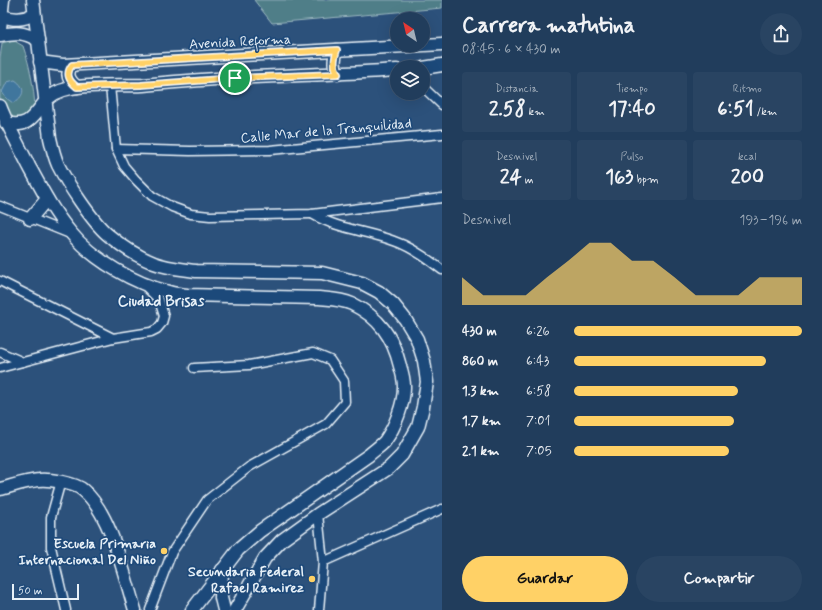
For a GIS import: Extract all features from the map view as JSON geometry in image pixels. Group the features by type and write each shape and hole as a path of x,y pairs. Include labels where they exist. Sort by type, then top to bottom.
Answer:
{"main road":[{"path":"0,29 3,0"},
{"path":"33,0 45,101 53,151 61,169 92,218 107,234 154,263 175,269 196,271 322,273 362,282 379,292 393,304 405,319 417,339 424,361 427,382 418,427 402,455 389,468 318,514 282,540 265,558 235,610"},
{"path":"2,16 20,20 34,14"},
{"path":"0,35 18,33 27,34 38,40"},
{"name":"Avenida Reforma","path":"40,62 56,65 72,65 442,44"},
{"path":"337,50 334,61 335,70 338,74"},
{"path":"232,56 241,66 241,70 235,78"},
{"path":"72,65 69,69 69,79 77,87"},
{"path":"430,67 442,65"},
{"path":"6,123 15,125 29,121 45,101 63,89 77,87 390,70"},
{"path":"0,106 6,123 46,199 72,234 90,252 113,268 142,282 169,292 187,295 319,298 337,300 351,304 366,312 378,321 386,331 397,351 404,387 399,414 385,441 369,455 260,531 238,550 192,610"},
{"path":"30,219 46,199"},
{"path":"0,489 39,480 61,481 82,489 97,507 110,530 135,610"},
{"path":"222,570 221,598 224,610"}],"street":[{"path":"110,86 116,149 124,166 152,196 172,207 191,214 210,216 312,214 442,198"},
{"path":"430,94 442,105"},
{"name":"Calle Mar de la Tranquilidad","path":"116,149 190,151 270,150 442,134"},
{"path":"431,199 442,205"},
{"path":"0,206 30,219 72,234"},
{"path":"312,214 322,220 395,241 423,255 442,270"},
{"path":"0,281 113,338"},
{"path":"0,368 113,338 151,332 157,329 162,323 164,316 159,300 142,282"},
{"path":"0,352 23,362"},
{"path":"150,610 172,552 207,500 249,467 326,424 345,402 344,381 330,360 314,353 249,365 194,368"},
{"path":"61,481 51,517 50,547 66,610"},
{"path":"323,562 441,508"},
{"path":"318,514 323,562 319,610"}],"green space":[{"path":"254,0 442,0 442,8 272,23"},
{"path":"13,40 23,46 30,69 35,109 14,124 0,100 0,58 2,43"}],"water":[{"path":"15,80 23,89 23,92 20,98 13,103 6,98 2,92 7,82"}],"place":[{"name":"Escuela Primaria Internacional Del Niño","path":"164,551"},
{"name":"Secundaria Federal Rafael Ramirez","path":"312,579"}],"district":[{"name":"Ciudad Brisas","path":"161,301"}],"route":[{"path":"337,50 334,61 335,70 338,74 235,78 141,85 77,87 72,84 68,74 72,65 337,50"}]}
